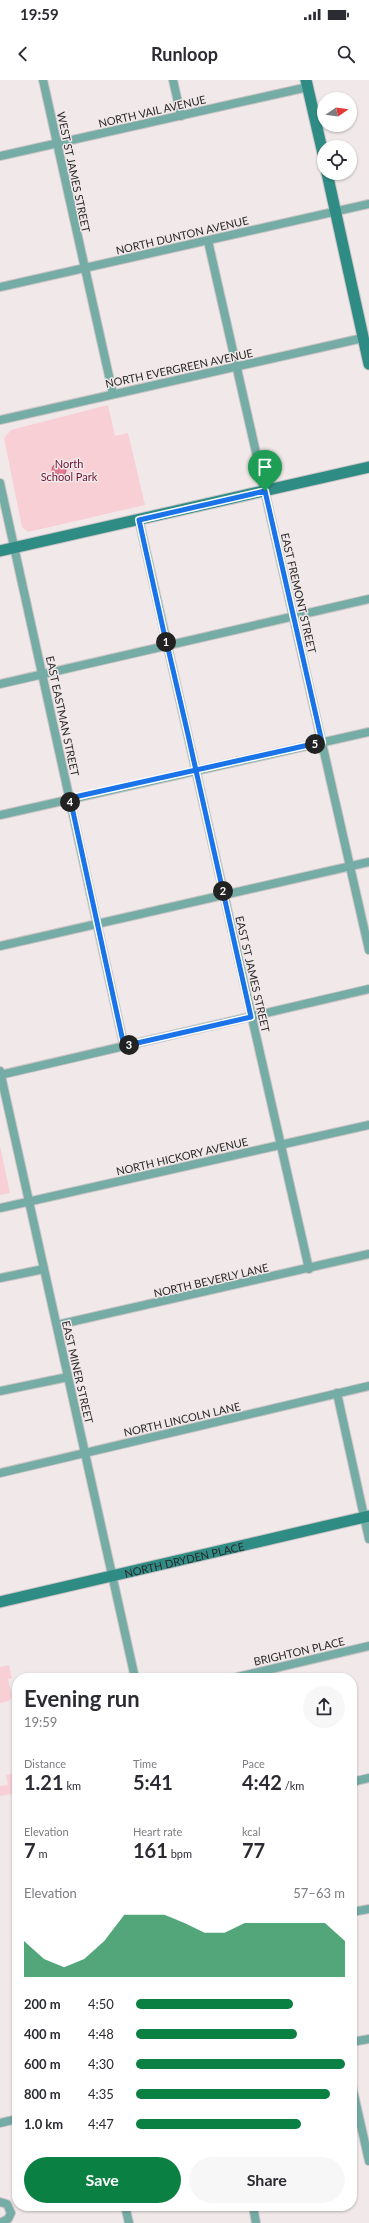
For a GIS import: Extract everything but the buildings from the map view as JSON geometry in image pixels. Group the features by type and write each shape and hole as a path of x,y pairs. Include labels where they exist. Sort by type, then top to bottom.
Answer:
{"street":[{"name":"WEST ST JAMES STREET","path":"43,80 84,269"},
{"path":"174,80 181,116"},
{"name":"NORTH VAIL AVENUE","path":"0,156 181,116 307,84"},
{"path":"307,84 320,140"},
{"path":"329,180 369,364"},
{"name":"NORTH DUNTON AVENUE","path":"0,287 369,204"},
{"name":"EAST FREMONT STREET","path":"208,241 369,950"},
{"path":"84,269 113,394"},
{"name":"NORTH EVERGREEN AVENUE","path":"0,420 363,338"},
{"path":"0,551 369,467"},
{"name":"EAST EASTMAN STREET","path":"0,483 124,1046"},
{"name":"EAST ST JAMES STREET","path":"139,520 308,1269"},
{"path":"0,684 167,644 369,599"},
{"path":"0,815 195,769 369,732"},
{"path":"0,946 97,922 369,862"},
{"path":"0,1074 369,989"},
{"name":"EAST MINER STREET","path":"0,1074 134,1673"},
{"name":"NORTH HICKORY AVENUE","path":"0,1208 369,1125"},
{"name":"NORTH BEVERLY LANE","path":"57,1325 369,1254"},
{"path":"0,1278 44,1269"},
{"path":"0,1392 68,1377"},
{"name":"NORTH LINCOLN LANE","path":"0,1472 369,1386"},
{"path":"337,1393 367,1516 369,1538"},
{"name":"NORTH DRYDEN PLACE","path":"0,1602 367,1516"},
{"name":"BRIGHTON PLACE","path":"254,1673 369,1646"},
{"path":"357,1781 369,1778"},
{"path":"357,1911 369,1908"},
{"path":"357,2041 369,2039"},
{"path":"357,2108 369,2161"},
{"path":"0,2123 12,2120"},
{"path":"0,2202 7,2204 10,2210 10,2216 2,2223"},
{"path":"126,2211 129,2223"},
{"path":"253,2211 256,2223"}],"green space":[{"name":"North School Park","path":"108,405 115,436 128,433 145,505 28,532 22,527 4,438 11,430"},
{"path":"0,1146 10,1193 0,1195"},
{"path":"9,1665 12,1678 8,1679 12,1697 9,1701 0,1703 0,1667"},
{"path":"12,1774 12,1794 0,1796 0,1786 8,1785 6,1775"}],"shaded area":[{"path":"56,463 62,463 66,467 66,473 62,477 56,477 52,473 52,467"}],"route":[{"path":"265,491 139,520 164,633 167,644 195,769 221,883 251,1017 124,1046 70,798 195,769 322,742 265,491"}]}
